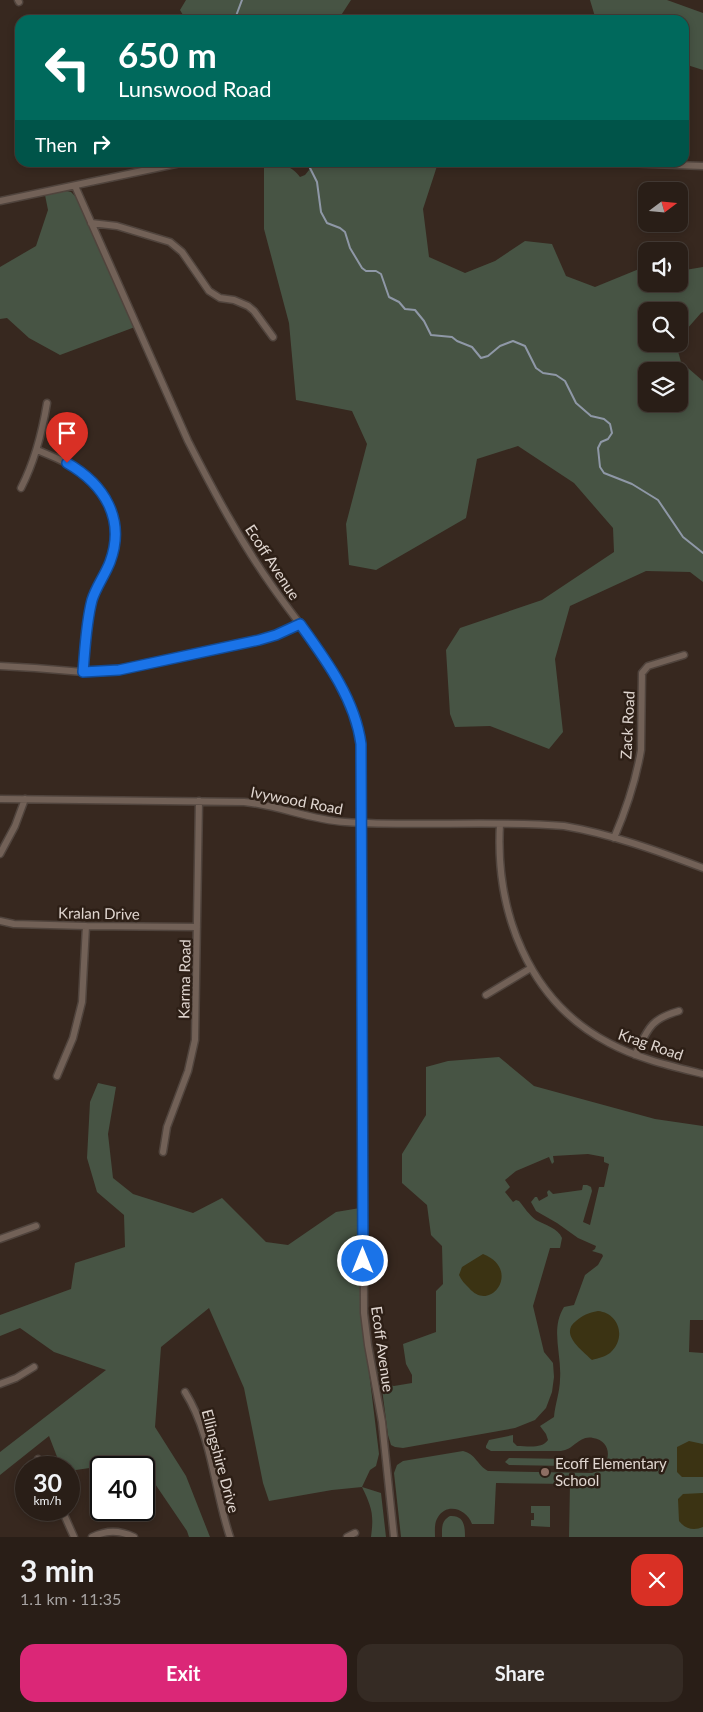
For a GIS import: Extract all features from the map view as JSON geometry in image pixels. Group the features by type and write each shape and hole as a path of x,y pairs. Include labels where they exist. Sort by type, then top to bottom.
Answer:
{"street":[{"path":"689,165 703,166"},
{"path":"0,201 162,167"},
{"name":"Ecoff Avenue","path":"75,186 202,469 258,565 338,681 357,721 361,744 364,1313 368,1348 382,1422 394,1537"},
{"path":"91,223 117,226 170,242 182,252 209,291 220,298 234,300 248,306 254,311 273,337"},
{"path":"21,488 37,450 47,403"},
{"path":"37,450 67,463 89,478 102,492 114,522 115,533 112,555 96,590 90,609 83,672"},
{"path":"0,666 83,672 119,670 259,640 276,635 300,624"},
{"name":"Zack Road","path":"614,838 627,802 641,750 642,673 648,666 684,655"},
{"name":"Ivywood Road","path":"0,799 252,803 323,819 361,823 564,826 614,838 703,867"},
{"path":"0,854 26,799"},
{"name":"Karma Road","path":"163,1152 167,1128 188,1071 195,1040 199,801"},
{"name":"Krag Road","path":"500,824 499,863 504,899 516,936 531,968 554,1001 578,1024 608,1043 635,1056 703,1074"},
{"name":"Kralan Drive","path":"0,921 14,924 197,927"},
{"path":"57,1076 73,1038 82,1002 86,926"},
{"path":"486,995 531,968"},
{"path":"635,1056 645,1034 654,1022 666,1014 679,1011"},
{"path":"0,1239 36,1226"},
{"path":"0,1384 22,1375 34,1367"},
{"name":"Ellingshire Drive","path":"185,1392 193,1406 210,1456 221,1510 230,1537"},
{"path":"67,1521 74,1537"},
{"path":"92,1537 109,1531 120,1532 134,1537"},
{"path":"347,1537 355,1533"}],"green space":[{"path":"186,0 351,0 341,15 183,15 180,10"},
{"path":"590,0 667,0 703,13 703,70 689,66 689,15 594,15"},
{"path":"264,167 288,167 300,177 305,175 311,167 437,167 423,209 429,257 465,273 495,261 525,241 552,244 566,276 595,287 638,269 638,292 688,292 688,270 703,267 703,312 688,328 688,302 638,302 638,352 678,352 681,362 638,362 638,412 688,412 688,368 703,381 703,582 690,572 646,571 570,606 555,659 563,732 549,749 490,726 455,727 450,714 446,650 460,628 542,600 614,552 613,528 574,483 518,446 477,459 466,518 376,570 349,565 346,524 367,444 352,411 296,400 289,323 264,229"},
{"path":"67,191 76,197 135,327 60,355 29,338 7,318 0,319 0,267 36,246 48,210 45,195"},
{"path":"499,1057 534,1086 655,1119 703,1126 703,1320 690,1320 689,1352 703,1353 703,1537 569,1537 570,1484 496,1483 494,1524 472,1524 466,1514 457,1509 451,1509 442,1512 438,1517 435,1524 435,1537 401,1537 394,1473 397,1465 403,1461 463,1451 474,1457 488,1471 592,1473 604,1466 607,1461 608,1455 605,1444 593,1438 584,1439 570,1448 561,1451 491,1451 486,1448 489,1440 513,1435 513,1442 517,1446 538,1446 548,1440 540,1426 554,1417 560,1384 557,1333 560,1315 564,1307 574,1305 585,1275 598,1265 603,1256 592,1251 596,1246 578,1238 536,1211 531,1202 535,1197 539,1201 548,1196 547,1192 549,1190 553,1194 582,1190 583,1185 587,1185 591,1187 592,1191 583,1222 590,1225 599,1187 604,1187 609,1164 604,1162 604,1157 588,1154 553,1156 554,1162 552,1164 549,1157 516,1171 505,1180 510,1187 505,1192 513,1202 519,1201 533,1218 554,1229 562,1238 560,1248 550,1248 533,1306 544,1352 553,1363 552,1392 546,1408 535,1420 515,1428 403,1448 391,1445 388,1435 382,1389 377,1369 381,1371 385,1384 394,1386 412,1383 412,1375 406,1364 403,1344 436,1332 436,1291 443,1284 442,1246 431,1235 427,1205 402,1183 402,1154 426,1115 426,1067 448,1061"},
{"path":"98,1083 116,1087 108,1134 113,1178 133,1194 193,1213 222,1198 266,1242 288,1245 336,1212 360,1208 362,1314 379,1454 376,1466 370,1470 362,1487 269,1501 263,1483 244,1388 209,1308 161,1347 155,1427 186,1476 210,1537 189,1537 187,1531 155,1484 155,1456 90,1456 90,1468 80,1469 80,1456 57,1456 49,1436 24,1456 15,1456 15,1463 0,1475 0,1452 106,1370 54,1352 20,1328 0,1336 0,1315 71,1289 75,1263 125,1247 124,1215 97,1192 87,1158 90,1102"},
{"path":"509,1458 568,1459 571,1464 568,1466 509,1465 505,1462"},
{"path":"362,1487 381,1493 386,1537 371,1537 371,1511"},
{"path":"531,1506 550,1506 550,1527 531,1526 531,1520 534,1520 534,1513 531,1513"},
{"path":"450,1516 461,1519 464,1525 465,1537 442,1537 444,1522"}],"sand":[{"path":"483,1254 494,1261 500,1269 502,1278 499,1286 493,1293 486,1296 478,1295 469,1288 459,1275 462,1267"},
{"path":"598,1311 611,1316 616,1321 619,1334 615,1347 610,1353 592,1360 574,1342 570,1331 571,1326 586,1314"},
{"path":"689,1441 703,1444 703,1477 682,1477 677,1472 677,1447"},
{"path":"703,1493 703,1527 696,1529 681,1524 679,1521 678,1499 683,1494"}],"waterway":[{"path":"236,15 242,0"},
{"path":"310,167 317,182 321,212 327,223 345,232 350,248 362,268 366,271 376,271 381,274 389,297 399,302 405,309 415,310 424,321 431,335 452,337 472,347 481,358 488,356 500,346 513,341 525,346 536,368 543,373 556,375 565,381 576,403 591,416 604,419 610,424 612,433 608,439 601,442 598,448 600,467 604,473 632,484 658,500 683,537 703,553"}],"place":[{"name":"Ecoff Elementary School","path":"545,1472"}],"route":[{"path":"67,463 98,486 107,500 111,511 115,533 112,555 96,590 90,609 83,672 119,670 259,640 276,635 300,624 338,681 357,721 361,744 363,1261"}]}
